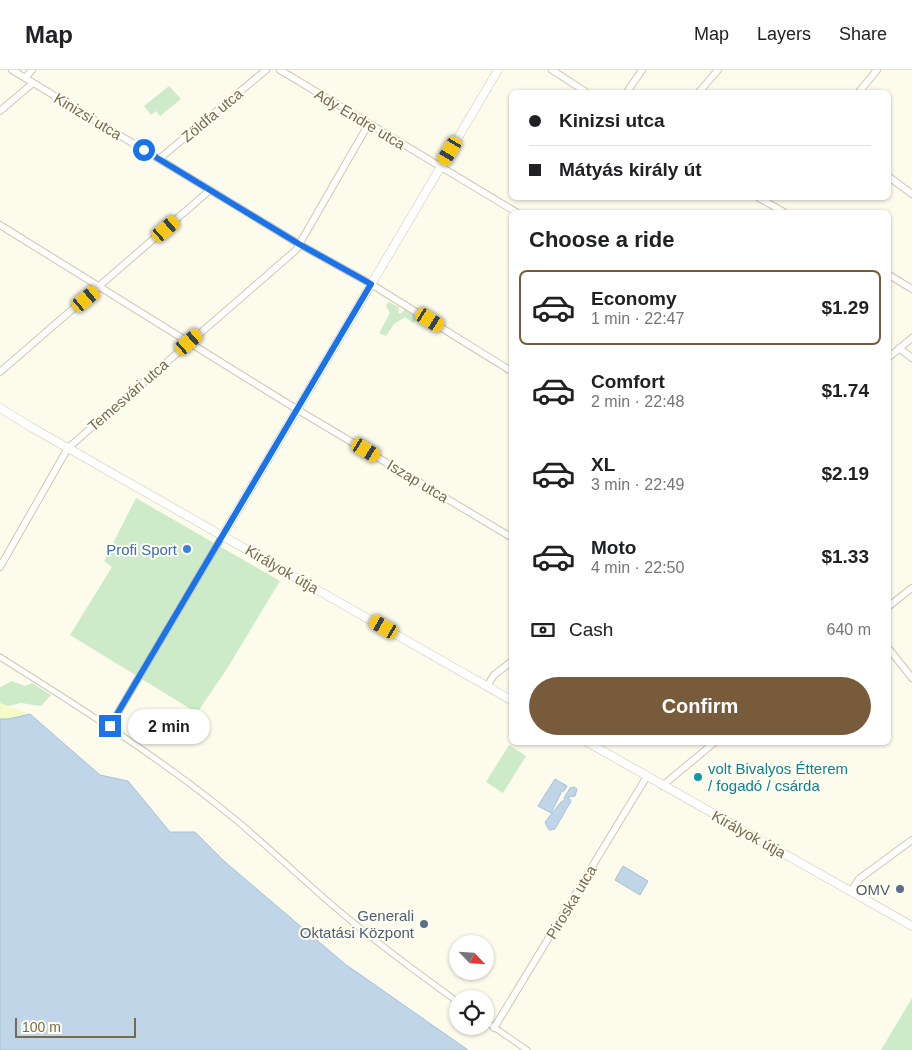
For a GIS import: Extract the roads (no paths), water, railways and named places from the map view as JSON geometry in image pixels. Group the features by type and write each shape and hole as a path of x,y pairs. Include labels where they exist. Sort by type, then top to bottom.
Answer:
{"street":[{"name":"Kinizsi utca","path":"12,70 299,244 371,284 509,370"},
{"path":"26,78 32,70"},
{"name":"Zöldfa utca","path":"159,159 266,70"},
{"name":"Ady Endre utca","path":"280,70 368,125 513,210"},
{"path":"110,726 498,70"},
{"path":"552,70 583,90"},
{"path":"628,90 642,70"},
{"path":"701,90 718,70"},
{"path":"861,90 877,70"},
{"path":"0,110 33,83"},
{"name":"Temesvári utca","path":"0,567 68,448 296,250 368,125"},
{"path":"891,178 912,194"},
{"path":"0,372 210,190"},
{"path":"763,200 780,210"},
{"path":"770,204 773,200"},
{"name":"Iszap utca","path":"0,225 298,410 509,536"},
{"path":"891,276 912,289"},
{"path":"891,355 912,338"},
{"path":"899,348 912,358"},
{"name":"Királyok útja","path":"0,408 509,699"},
{"path":"891,604 912,588"},
{"path":"891,652 912,678"},
{"path":"0,657 110,726 236,820 344,915 398,959 449,996"},
{"path":"487,686 494,675 509,664"},
{"name":"Királyok útja","path":"592,745 912,926"},
{"path":"662,786 711,745"},
{"name":"Piroska utca","path":"494,1028 647,776"},
{"path":"851,891 859,879 912,840"},
{"path":"494,1028 527,1050"}],"water":[{"path":"30,714 100,775 128,781 170,832 195,832 225,862 345,964 468,1050 0,1050 0,719"},
{"path":"555,779 567,786 562,791 551,813 538,806"},
{"path":"574,787 577,789 575,796 568,797 571,801 555,829 549,830 545,822 561,802 565,800 564,798 570,788"},
{"path":"623,866 648,881 640,895 615,880"}],"place":[{"name":"Profi Sport","path":"187,549"},
{"name":"volt Bivalyos Étterem / fogadó / csárda","path":"698,777"},
{"name":"OMV","path":"900,889"},
{"name":"Generali Oktatási Központ","path":"424,924"}]}
